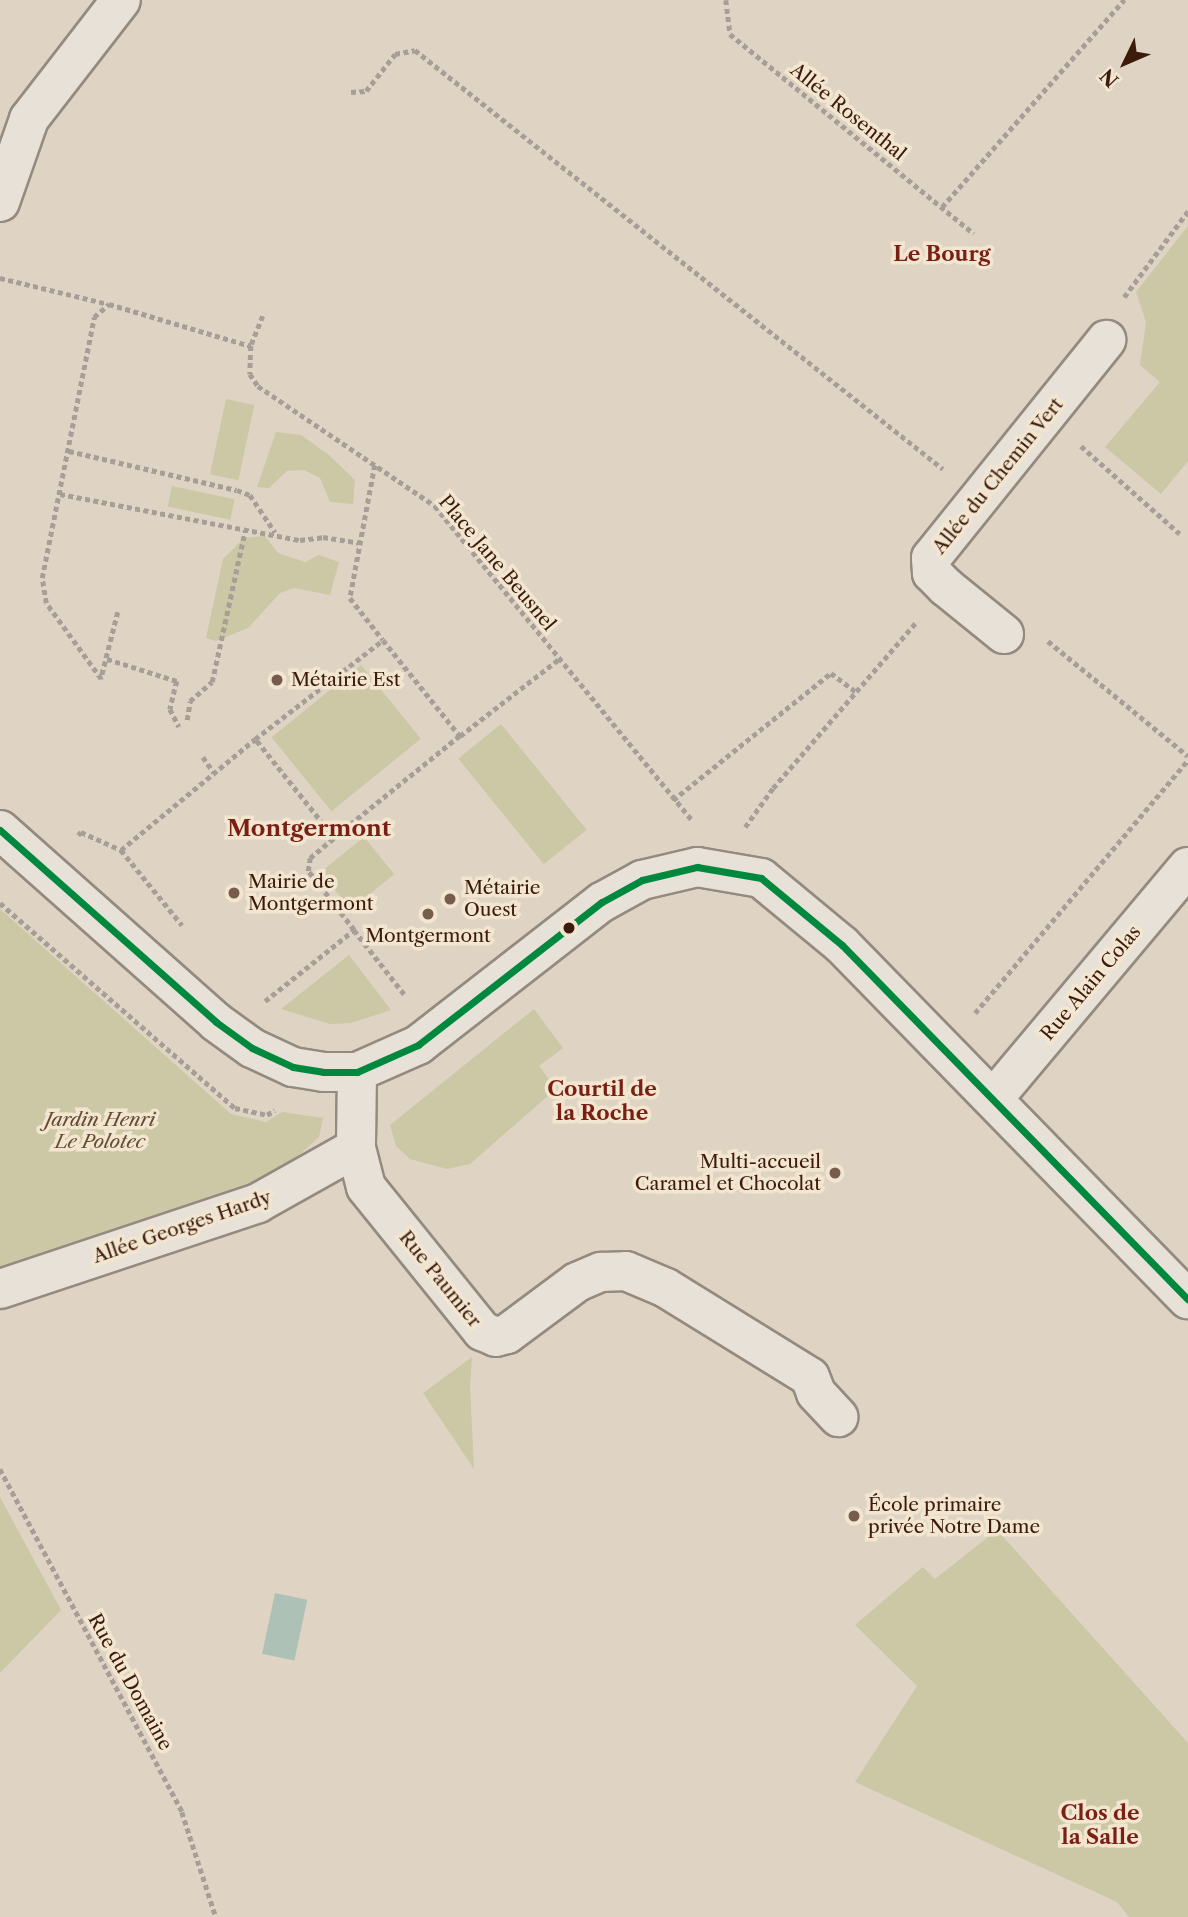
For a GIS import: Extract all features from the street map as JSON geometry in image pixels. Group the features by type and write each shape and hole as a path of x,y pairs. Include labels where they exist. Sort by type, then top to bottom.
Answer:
{"street":[{"path":"0,202 29,119 121,0"},
{"name":"Allée du Chemin Vert","path":"1021,633 946,587 932,573 931,558 1106,340"},
{"path":"0,830 216,1022 252,1048 293,1067 357,1072 418,1045 602,902 642,880 697,867 736,853 761,878 785,895 842,945 1188,1299"},
{"name":"Rue Alain Colas","path":"993,1099 1188,867"},
{"name":"Rue Paumier","path":"357,1072 356,1148 366,1187 482,1331 496,1337 507,1334 577,1282 601,1272 626,1271 666,1288 810,1377 816,1393 838,1417"},
{"name":"Allée Georges Hardy","path":"0,1289 258,1203 356,1148"}],"path":[{"name":"Allée Rosenthal","path":"726,0 730,34 974,234"},
{"path":"942,207 1124,0"},
{"path":"351,92 366,91 395,54 415,50 980,498"},
{"path":"1106,340 1128,289 1188,211"},
{"path":"0,278 109,304 251,346"},
{"path":"109,304 94,317 42,578 46,603 101,679 118,612"},
{"name":"Place Jane Beusnel","path":"263,316 251,346 250,373 258,386 435,506 673,800 698,827"},
{"path":"1046,416 1180,534"},
{"path":"69,451 250,495 275,532"},
{"path":"375,465 350,598 460,736"},
{"path":"60,494 229,529 275,532 300,540 323,537 359,543"},
{"path":"187,720 190,701 212,682 246,531"},
{"path":"736,853 773,788 946,587"},
{"path":"975,1013 1188,758 1021,633"},
{"path":"155,822 255,739 383,640"},
{"path":"107,659 177,681 170,709 179,727"},
{"name":"Place Jane Beusnel","path":"354,930 308,871 310,858 559,659"},
{"path":"673,800 831,673 856,693"},
{"path":"255,739 334,838"},
{"path":"203,757 214,773"},
{"path":"0,903 235,1108 267,1115 278,1108"},
{"path":"289,981 354,930 413,1006"},
{"name":"Rue du Domaine","path":"0,1469 177,1800 216,1917"}],"green space":[{"path":"1188,226 1188,461 1161,494 1105,447 1160,382 1140,365 1146,322 1136,292"},
{"path":"226,399 254,405 238,480 210,474"},
{"path":"276,432 301,435 329,455 355,480 353,504 330,502 320,478 304,470 287,471 269,488 257,487"},
{"path":"172,486 235,499 230,520 168,507"},
{"path":"265,536 278,553 305,562 319,555 339,562 330,595 294,588 280,593 248,628 216,641 206,638 223,559 244,538"},
{"path":"361,665 421,739 331,811 272,737"},
{"path":"501,724 587,830 544,864 458,759"},
{"path":"364,837 394,874 351,910 320,872"},
{"name":"Jardin Henri Le Polotec","path":"0,909 231,1114 266,1122 282,1112 323,1118 319,1137 288,1165 215,1200 0,1270"},
{"path":"349,955 391,1010 351,1023 330,1024 281,1009"},
{"path":"534,1009 563,1048 539,1066 556,1089 470,1164 447,1169 410,1159 396,1146 390,1125"},
{"path":"472,1357 470,1386 474,1469 423,1393"},
{"path":"0,1497 61,1610 0,1673"},
{"path":"997,1530 1188,1743 1188,1917 1129,1917 1117,1902 855,1782 917,1686 855,1625 923,1567 935,1579"}],"shaded area":[{"path":"275,1593 307,1600 294,1661 262,1654"}],"transit line":[{"path":"0,830 216,1022 252,1048 293,1067 323,1072 357,1072 418,1045 602,902 642,880 697,867 761,878 842,945 1188,1299"}],"place":[{"name":"Métairie Est","path":"277,680"},
{"name":"Mairie de Montgermont","path":"234,893"},
{"name":"Métairie Ouest","path":"450,899"},
{"name":"Montgermont","path":"428,914"},
{"name":"Multi-accueil Caramel et Chocolat","path":"835,1173"},
{"name":"École primaire privée Notre Dame","path":"854,1516"}],"district":[{"name":"Le Bourg","path":"942,254"},
{"name":"Montgermont","path":"309,828"},
{"name":"Courtil de la Roche","path":"602,1101"},
{"name":"Clos de la Salle","path":"1100,1825"}]}
